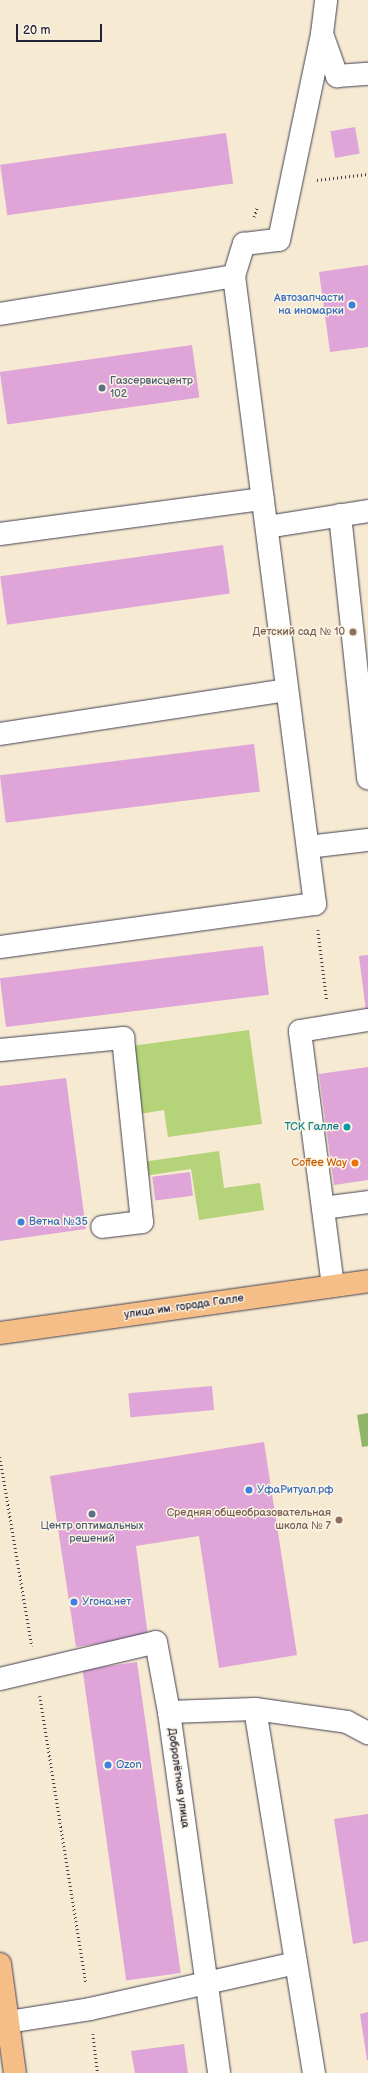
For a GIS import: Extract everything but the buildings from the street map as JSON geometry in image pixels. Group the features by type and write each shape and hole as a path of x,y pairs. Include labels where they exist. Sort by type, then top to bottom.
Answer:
{"main road":[{"name":"улица им. города Галле","path":"0,1333 368,1281"},
{"path":"0,1964 15,2073"}],"street":[{"path":"0,947 315,904 234,276 244,244 279,240 292,184 322,34 326,0"},
{"path":"322,34 337,76 368,74"},
{"path":"0,314 234,276"},
{"path":"0,534 263,499"},
{"path":"266,527 368,511"},
{"path":"340,515 368,779"},
{"path":"0,734 287,690"},
{"path":"308,847 368,840"},
{"path":"332,1286 300,1031 368,1020"},
{"path":"0,1050 123,1038 142,1222 102,1227"},
{"path":"323,1208 368,1202"},
{"name":"Добролётная улица","path":"0,1679 36,1672 156,1642 169,1712 205,1982 219,2073"},
{"path":"254,1709 314,2073"},
{"path":"169,1712 254,1709 347,1722 368,1732"},
{"path":"8,2022 90,2008 296,1963"}],"path":[{"path":"292,184 368,174"},
{"path":"315,904 330,1025"},
{"path":"0,1457 90,2008 98,2073"}],"green space":[{"path":"249,1030 262,1124 168,1137 164,1110 140,1114 131,1046"},
{"path":"219,1151 224,1188 260,1183 264,1210 199,1220 191,1169 144,1176 142,1162"},
{"path":"368,1413 368,1446 362,1447 357,1415"}],"place":[{"name":"Автозапчасти на иномарки","path":"352,305"},
{"name":"Газсервисцентр 102","path":"102,388"},
{"name":"Детский сад № 10","path":"353,632"},
{"name":"ТСК Галле","path":"347,1127"},
{"name":"Coffee Way","path":"355,1163"},
{"name":"Ветна №35","path":"21,1222"},
{"name":"УфаРитуал.рф","path":"249,1490"},
{"name":"Центр оптимальных решений","path":"92,1514"},
{"name":"Средняя общеобразовательная школа № 7","path":"339,1520"},
{"name":"Угона.нет","path":"74,1602"},
{"name":"Ozon","path":"108,1765"}]}
